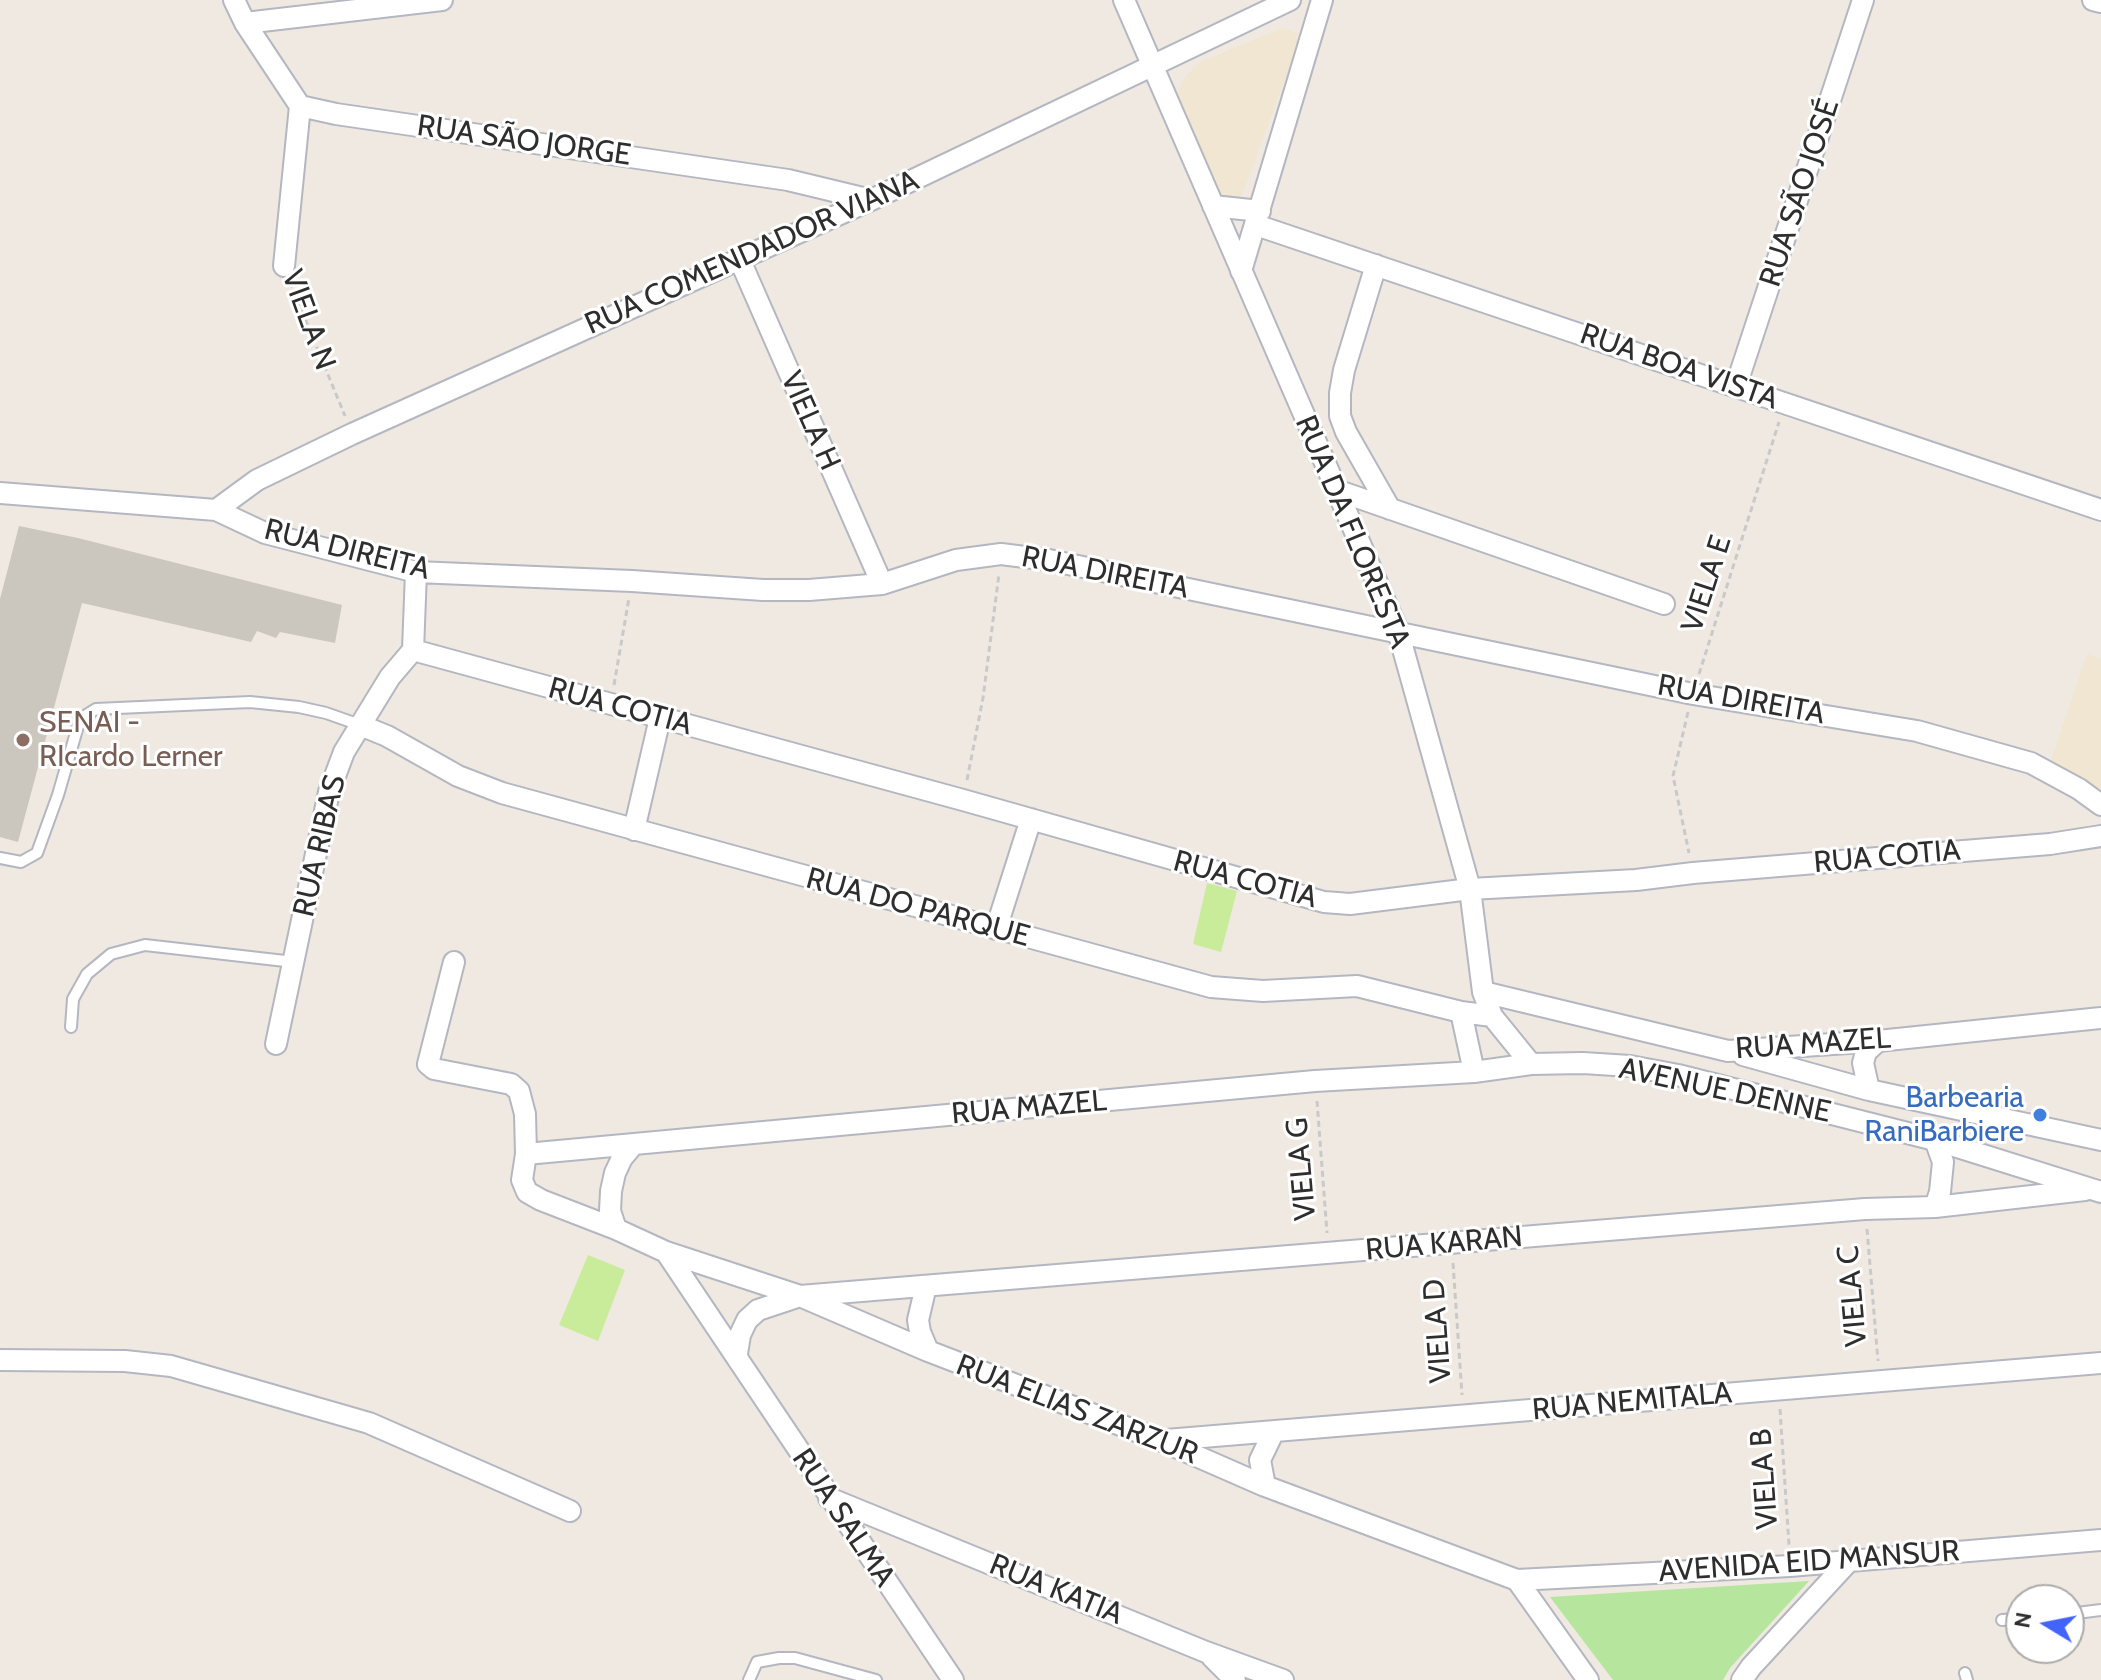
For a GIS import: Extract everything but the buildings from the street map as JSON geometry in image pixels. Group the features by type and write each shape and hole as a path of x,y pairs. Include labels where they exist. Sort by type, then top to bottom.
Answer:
{"street":[{"path":"234,0 245,23 300,106"},
{"path":"245,23 442,0"},
{"name":"RUA DA FLORESTA","path":"1124,0 1398,631 1470,889 1483,992 1492,1016 1531,1064"},
{"name":"RUA COMENDADOR VIANA","path":"216,510 257,480 352,434 871,200 1290,0"},
{"path":"1241,271 1322,0"},
{"name":"RUA SÃO JOSÉ","path":"1736,386 1863,0"},
{"path":"2093,0 2101,2"},
{"name":"RUA SÃO JORGE","path":"300,106 788,180 871,200"},
{"name":"VIELA N","path":"284,266 300,106"},
{"name":"RUA BOA VISTA","path":"1213,206 1258,218 1376,265 2101,510"},
{"name":"VIELA H","path":"739,258 882,584"},
{"path":"1376,265 1344,370 1340,416 1390,509"},
{"path":"1339,491 1664,604"},
{"name":"RUA DIREITA","path":"0,493 216,510 265,533 416,572 763,590 882,584 956,560 1001,554 1049,560 1693,694 1917,731 2031,763 2079,789 2101,805"},
{"path":"413,650 416,572"},
{"name":"RUA COTIA","path":"413,650 1324,902 1350,904 1470,889 1636,880 2050,844 2101,836"},
{"name":"RUA RIBAS","path":"276,1044 329,792 344,752 390,677 413,650"},
{"path":"634,830 660,718"},
{"name":"RUA DO PARQUE","path":"360,725 387,736 458,776 502,793 1211,987 1263,991 1357,986 1461,1012 1492,1016"},
{"path":"996,929 1031,819"},
{"path":"454,962 428,1064 434,1069 511,1084 519,1091 525,1114 526,1154"},
{"name":"RUA MAZEL","path":"1483,992 1728,1051 1878,1041 2101,1018"},
{"path":"1461,1012 1474,1072"},
{"path":"1869,1090 1863,1063 1866,1052 1878,1041"},
{"path":"1728,1051 1869,1090 2101,1140"},
{"name":"RUA MAZEL","path":"526,1154 1315,1081 1474,1072 1531,1064"},
{"name":"AVENUE DENNE","path":"1531,1064 1630,1066 1678,1075 1935,1140 2095,1191"},
{"path":"1935,1140 1943,1162 1935,1207"},
{"path":"616,1229 610,1211 611,1191 618,1166 633,1145"},
{"name":"RUA ELIAS ZARZUR","path":"526,1154 522,1180 527,1192 541,1200 666,1252 800,1296 928,1351 1162,1441 1265,1486 1517,1580"},
{"name":"RUA KARAN","path":"800,1296 1865,1209 1935,1207 2095,1191"},
{"name":"RUA SALMA","path":"666,1252 953,1680"},
{"path":"926,1286 918,1320 928,1351"},
{"path":"737,1354 740,1335 747,1320 758,1310 800,1296"},
{"path":"0,1360 125,1361 171,1366 369,1423 570,1511"},
{"name":"RUA NEMITALA","path":"1162,1441 2101,1363"},
{"path":"1265,1486 1260,1460 1273,1433"},
{"name":"RUA KATIA","path":"829,1498 1206,1652 1283,1680"},
{"name":"AVENIDA EID MANSUR","path":"1517,1580 1790,1566 2101,1540"},
{"path":"1742,1680 1848,1562"},
{"path":"1517,1580 1585,1677"},
{"path":"1206,1652 1235,1680"}],"lane":[{"path":"0,858 21,862 37,853 80,719 96,709 250,702 313,710 360,725"},
{"path":"71,1027 73,999 87,974 111,954 145,945 294,962"},
{"path":"749,1680 757,1662 795,1658 876,1680"}],"path":[{"name":"VIELA N","path":"284,266 352,434"},
{"name":"VIELA E","path":"1693,873 1673,776 1693,694 1785,403"},
{"path":"963,800 983,698 1001,554"},
{"path":"610,705 632,581"},
{"name":"VIELA G","path":"1315,1081 1329,1253"},
{"name":"VIELA C","path":"1865,1209 1880,1380"},
{"name":"VIELA D","path":"1452,1243 1464,1417"},
{"name":"VIELA B","path":"1779,1389 1790,1566"}],"shaded area":[{"path":"1282,28 1297,33 1298,44 1239,203 1220,201 1175,99 1183,80 1198,63"},
{"path":"2087,654 2101,659 2101,792 2047,773"}],"green space":[{"path":"1207,883 1237,891 1221,952 1193,944"},
{"path":"588,1255 625,1270 598,1341 559,1325"},
{"path":"1809,1581 1730,1668 1723,1680 1613,1680 1550,1597"}],"place":[{"name":"SENAI - RIcardo Lerner","path":"23,740"},
{"name":"Barbearia RaniBarbiere","path":"2040,1115"}]}
